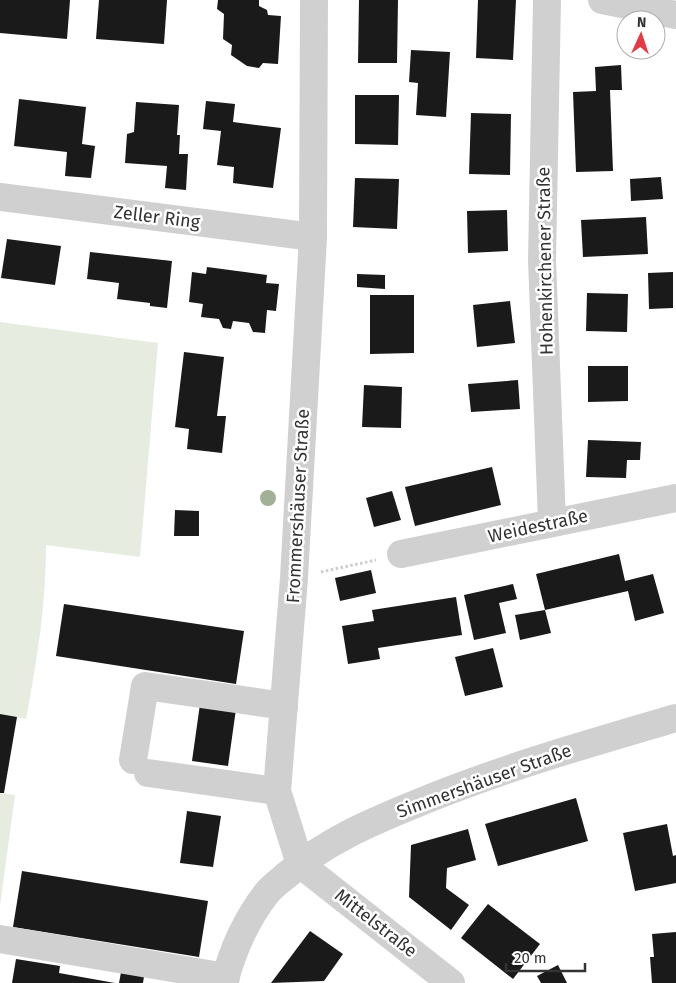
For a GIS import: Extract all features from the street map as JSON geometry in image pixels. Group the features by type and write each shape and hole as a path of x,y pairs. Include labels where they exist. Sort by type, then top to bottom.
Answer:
{"street":[{"name":"Frommershäuser Straße","path":"300,864 277,791 294,578 313,237 314,0"},
{"name":"Hohenkirchener Straße","path":"547,0 542,260 552,522"},
{"path":"602,0 676,15"},
{"name":"Zeller Ring","path":"0,197 313,237"},
{"name":"Weidestraße","path":"401,554 676,498"},
{"path":"277,791 140,766 144,686 284,706"},
{"name":"Simmershäuser Straße","path":"300,864 334,840 456,787 548,756 676,718"},
{"path":"0,939 155,974 225,980 243,931 266,893 300,864"},
{"name":"Mittelstraße","path":"300,864 451,983"}],"path":[{"path":"294,578 401,554"}],"shaded area":[{"path":"0,322 158,343 140,557 46,545 46,567 40,632 26,719 0,714"},
{"path":"0,793 15,795 0,906"}],"building":[{"path":"0,0 70,0 67,39 0,33"},
{"path":"99,0 167,0 164,44 96,39"},
{"path":"218,0 259,0 259,6 267,10 268,15 281,16 278,64 263,63 259,68 247,66 231,55 232,45 223,39 224,14 217,9"},
{"path":"359,0 398,0 397,63 358,63"},
{"path":"478,0 516,0 513,60 476,58"},
{"path":"411,50 450,52 446,117 416,115 418,83 409,82"},
{"path":"621,65 622,90 610,90 613,171 576,172 573,92 596,91 595,67"},
{"path":"355,95 399,95 398,145 355,144"},
{"path":"19,99 86,107 82,144 95,146 91,178 65,176 67,152 14,146"},
{"path":"206,101 235,104 233,122 281,128 273,188 233,183 234,167 217,165 221,131 203,129"},
{"path":"136,102 179,105 177,135 180,135 179,154 188,154 186,190 165,188 167,166 125,163 127,134 134,132"},
{"path":"471,113 511,114 510,175 469,174"},
{"path":"661,177 663,199 631,201 630,179"},
{"path":"355,178 399,179 397,229 353,227"},
{"path":"507,210 508,251 468,253 467,211"},
{"path":"646,217 648,254 583,257 581,220"},
{"path":"7,239 61,246 55,285 1,278"},
{"path":"90,252 172,261 167,308 150,306 150,303 117,299 119,283 87,279"},
{"path":"207,267 267,275 266,283 279,284 276,311 267,310 265,333 253,332 249,323 233,321 231,329 223,328 219,319 201,317 203,304 189,302 192,272 206,274"},
{"path":"673,272 673,308 649,309 648,273"},
{"path":"357,274 385,275 385,289 357,287"},
{"path":"587,293 628,294 627,332 586,331"},
{"path":"370,295 414,295 414,353 370,354"},
{"path":"510,301 515,343 477,347 473,305"},
{"path":"184,352 224,357 217,416 226,416 222,453 187,449 189,429 175,427"},
{"path":"588,366 628,366 628,401 588,402"},
{"path":"518,380 520,409 471,412 468,384"},
{"path":"364,385 402,387 401,428 362,427"},
{"path":"588,440 641,442 640,460 627,460 626,478 586,477"},
{"path":"492,467 501,505 415,526 405,487"},
{"path":"392,491 401,520 374,527 366,498"},
{"path":"175,510 199,511 199,536 174,536"},
{"path":"619,554 625,581 653,574 664,613 635,621 628,591 545,610 536,574"},
{"path":"371,570 376,593 340,601 335,578"},
{"path":"513,584 517,599 499,603 506,633 474,640 464,595"},
{"path":"456,597 462,635 378,648 380,659 348,664 342,626 374,621 372,610"},
{"path":"64,604 244,631 236,684 56,656"},
{"path":"545,610 551,633 520,640 515,615"},
{"path":"493,648 503,687 465,696 455,657"},
{"path":"200,704 236,709 228,766 192,761"},
{"path":"0,714 17,717 4,793 0,793"},
{"path":"576,798 588,841 498,866 485,824"},
{"path":"187,811 221,816 213,867 180,863"},
{"path":"667,824 673,856 676,855 676,883 635,891 623,833"},
{"path":"468,829 476,860 447,868 446,888 469,905 451,930 409,897 411,845"},
{"path":"22,871 208,901 199,957 13,927"},
{"path":"488,904 540,944 513,979 461,938"},
{"path":"310,931 343,954 324,981 271,983"},
{"path":"676,932 676,983 652,983 650,957 654,957 652,934"},
{"path":"16,959 60,966 59,973 115,983 12,983"},
{"path":"558,965 567,983 541,983 537,976"},
{"path":"122,967 145,970 143,983 119,983"}]}
